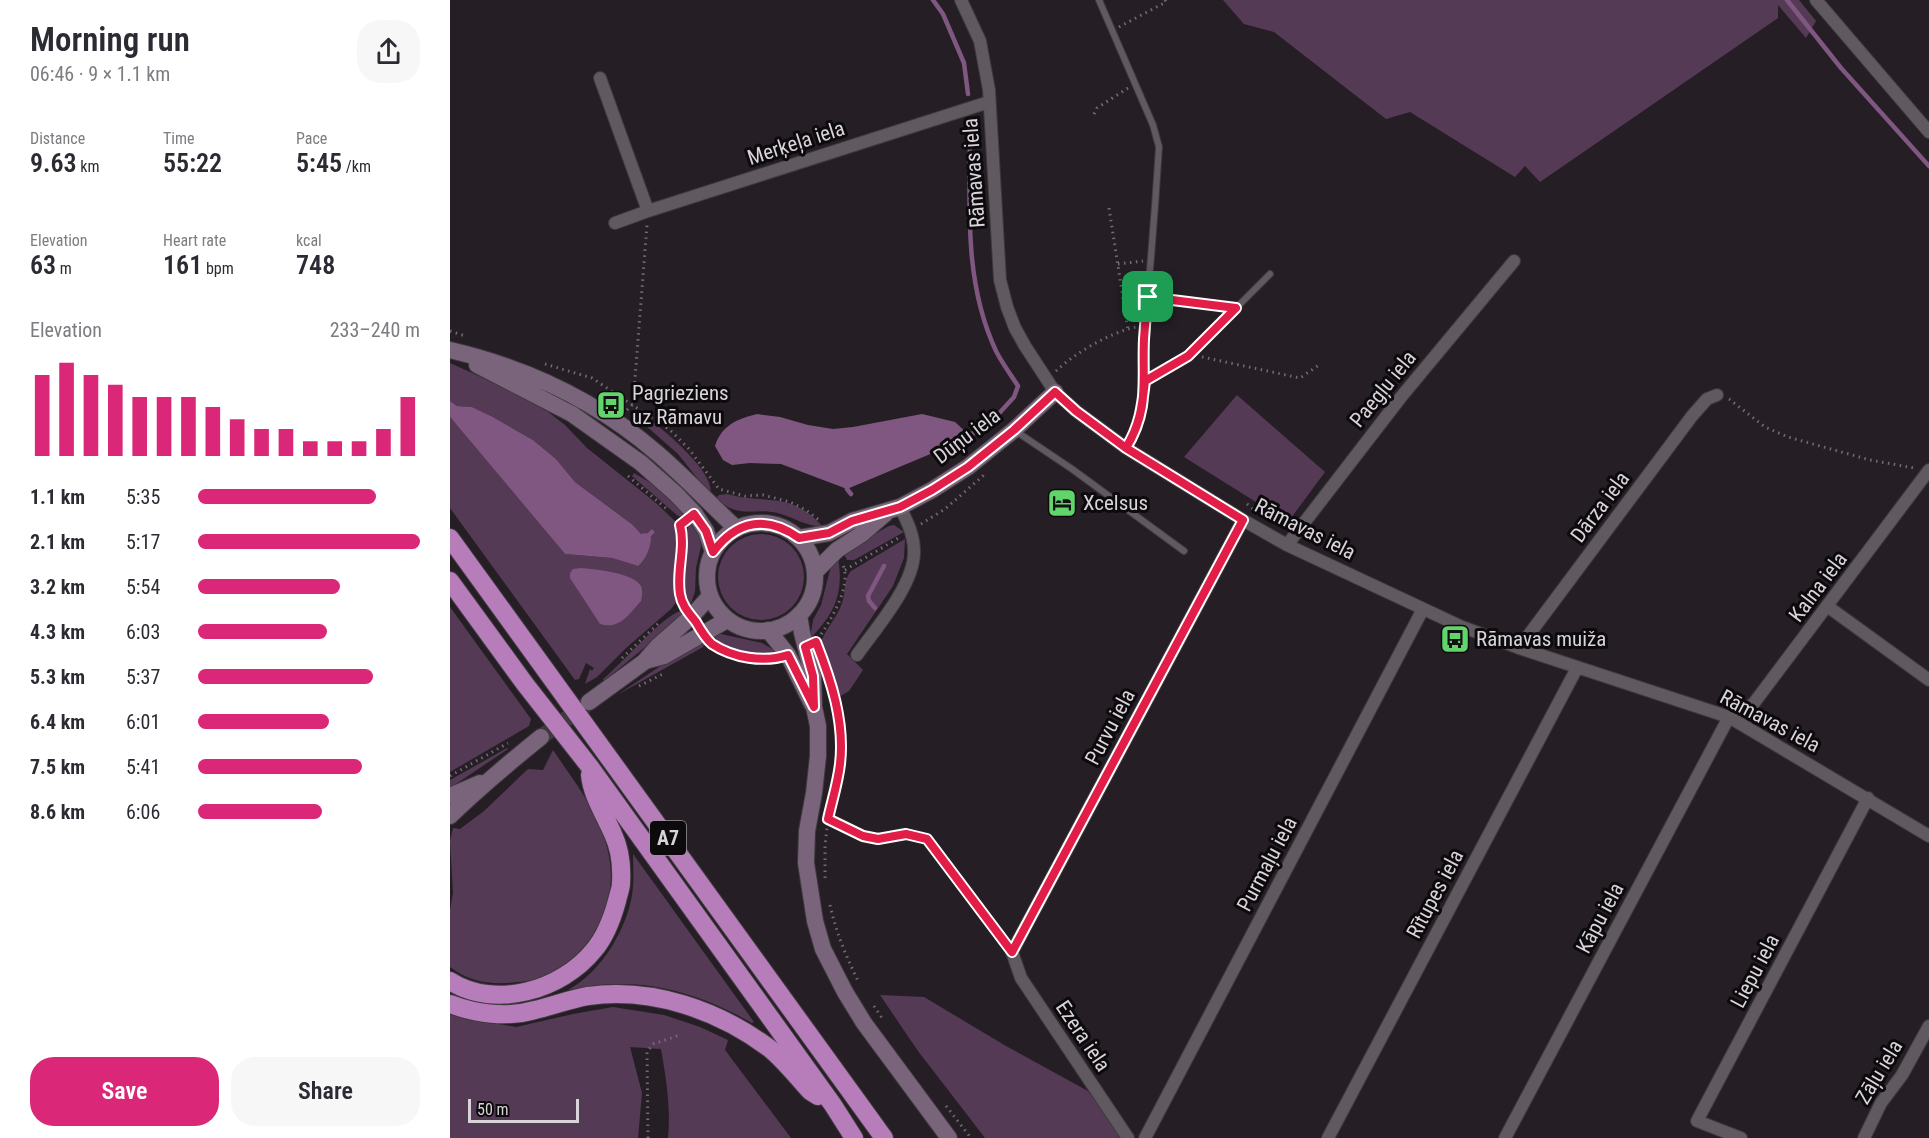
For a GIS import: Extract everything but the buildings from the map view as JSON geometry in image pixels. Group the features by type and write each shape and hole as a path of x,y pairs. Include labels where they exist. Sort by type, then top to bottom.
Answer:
{"highway":[{"name":"A7","path":"450,538 884,1138"},
{"name":"A7","path":"450,581 525,684 590,767 833,1105 854,1138"},
{"path":"450,981 470,990 501,995 547,986 576,969 594,951 604,936 613,917 621,885 620,858 614,837 591,788 590,767"},
{"path":"450,1004 478,1012 515,1014 588,996 613,994 664,999 701,1010 751,1036 771,1050 810,1091 833,1105"}],"main road":[{"path":"450,350 485,358 540,379 627,429 713,495 737,529"},
{"path":"450,350 572,414 641,463 676,494 694,514 706,531 713,552"},
{"name":"Dūņu iela","path":"799,538 829,533 852,521 894,509 932,490 968,467 1014,430 1055,392"},
{"name":"Dūņu iela","path":"815,572 837,550 894,509"},
{"path":"753,524 770,524 785,529 799,538 810,556 815,572 814,592 809,603 799,615 785,626 768,630 746,629 728,620 714,607 706,582 707,567 713,552 723,538 737,529 753,524"},
{"path":"589,702 644,662 687,610 709,597"},
{"path":"799,615 813,676 814,707 818,726 818,756 807,831 806,863 814,921 823,949 864,1023 949,1138"},
{"path":"644,662 664,656 728,620"},
{"path":"768,630 788,655 814,707"},
{"path":"450,816 475,795 489,779 541,736"},
{"path":"450,796 489,779"}],"street":[{"name":"Rāmavas iela","path":"961,0 980,40 989,90 1000,280 1007,307 1025,346 1055,392 1076,411 1126,448 1287,545 1423,609 1519,648 1729,717 1929,836"},
{"path":"1816,0 1929,132"},
{"path":"600,78 648,210"},
{"name":"Merķeļa iela","path":"615,223 648,210 989,102"},
{"name":"Paegļu iela","path":"1287,545 1401,397 1514,261"},
{"name":"Dārza iela","path":"1519,648 1692,416 1707,399 1717,395"},
{"name":"Kalna iela","path":"1729,717 1742,713 1755,703 1928,473"},
{"path":"857,655 901,592 912,568 915,552 914,539 894,509"},
{"name":"Purvu iela","path":"1012,952 1243,520"},
{"path":"1827,606 1929,680"},
{"name":"Purmaļu iela","path":"1145,1138 1423,609"},
{"name":"Rītupes iela","path":"1328,1138 1577,668"},
{"name":"Kāpu iela","path":"1505,1138 1729,717"},
{"name":"Liepu iela","path":"1741,1138 1697,1121 1868,798"},
{"name":"Ezera iela","path":"1012,952 1021,978 1128,1138"},
{"name":"Zāļu iela","path":"1864,1138 1881,1103 1902,1075 1929,1026"}],"lane":[{"path":"1099,0 1153,125 1159,147 1145,327 1145,381 1138,425 1126,448"},
{"path":"1145,381 1188,356 1270,274"},
{"path":"1014,430 1074,466 1184,551"}],"path":[{"path":"1112,31 1166,2 1165,0"},
{"path":"1094,114 1097,108 1134,83"},
{"path":"1109,208 1128,330"},
{"path":"624,414 633,404 648,210"},
{"path":"1118,264 1151,261"},
{"path":"1123,300 1148,297 1236,308"},
{"path":"1054,373 1070,358 1089,347 1128,330 1145,327"},
{"path":"1200,356 1300,378 1319,365"},
{"path":"1717,395 1725,396 1765,427 1788,437 1870,460 1909,466 1928,473"},
{"path":"628,476 669,512"},
{"path":"713,495 763,495 790,502 818,519 829,533"},
{"path":"680,525 694,514"},
{"path":"674,610 687,610 680,582 683,547 680,525 676,518"},
{"path":"805,647 816,642 829,624 841,598 845,570 837,550"},
{"path":"617,663 666,617"},
{"path":"703,633 712,643 742,657 755,659 788,655"},
{"path":"631,690 673,669"},
{"path":"825,878 828,819 840,764 836,703 827,669"},
{"path":"450,776 512,740"},
{"path":"828,819 863,836 878,839 906,834 927,839 1012,952"},
{"path":"828,900 847,958 864,991"},
{"path":"869,1000 887,1026"},
{"path":"648,1138 647,1052 653,1044 680,1035"},
{"path":"941,1099 971,1138"}],"shaded area":[{"path":"1223,0 1799,0 1816,21 1806,38 1778,5 1778,18 1540,182 1525,166 1515,177 1410,112 1386,119 1274,32 1244,24"},
{"path":"450,363 514,392 547,411 565,425 587,448 656,503 676,522 681,548 677,571 677,601 597,677 585,684 590,669 592,671 594,668 586,663 579,679 575,680 450,508 450,417 565,554 612,558 638,566 641,534 633,525 575,482 556,459 533,440 472,407 457,406 450,401"},
{"path":"1237,395 1325,472 1288,522 1184,457"},
{"path":"450,401 457,406 472,407 533,440 556,459 575,482 633,525 641,534 646,533 651,537 648,553 641,563 638,566 612,558 565,554 450,417"},
{"path":"757,414 833,429 922,414 955,422 968,434 947,447 847,489 781,464 732,465 723,460 715,446 722,433 731,424"},
{"path":"649,419 677,442 698,464 710,485 710,494 678,454 645,425"},
{"path":"634,473 669,494 691,513 686,517 678,516 632,476"},
{"path":"727,494 789,503 811,515 823,527 804,523 778,513 732,509 716,498"},
{"path":"693,519 699,531 701,546 696,568 695,592 689,608 685,573 688,527"},
{"path":"894,525 904,532 854,560 847,560 843,552"},
{"path":"761,534 785,541 797,553 804,577 797,601 785,613 761,620 737,613 725,601 718,577 725,553 737,541"},
{"path":"905,539 904,558 893,586 847,654 863,670 849,691 837,698 821,642 840,608 847,578 851,571"},
{"path":"838,557 840,582 836,602 826,620 810,639 813,620 821,605 832,564"},
{"path":"573,569 613,572 630,578 641,586 641,601 619,623 600,624 570,578"},
{"path":"450,607 531,719 529,726 450,772"},
{"path":"681,611 685,614 604,681 603,679 664,621"},
{"path":"721,634 762,643 779,653 743,653 726,647 712,635"},
{"path":"705,642 703,647 617,695 686,649"},
{"path":"508,749 450,788 450,780"},
{"path":"553,750 589,804 607,847 611,880 604,912 597,928 578,954 551,974 535,980 506,983 491,983 470,978 450,967 450,910 453,893 450,841 453,828 460,829 484,811 528,769 543,770"},
{"path":"633,854 754,1022 698,998 660,988 621,984 596,985 568,990 592,972 603,960 620,932 631,902"},
{"path":"880,995 924,997 1088,1091 1123,1138 985,1138 918,1051"},
{"path":"613,1007 664,1015 700,1027 728,1040 725,1050 791,1138 668,1138 668,1104 661,1049 630,1047 642,1093 638,1138 450,1138 450,1011 461,1017 516,1027"}],"waterway":[{"path":"933,0 943,14 964,63 968,94"},
{"path":"1787,0 1841,68 1929,166"},
{"path":"968,434 982,432 1014,397 1018,386 996,351 985,324 978,297 971,241 970,128"},
{"path":"847,489 851,494"},
{"path":"649,535 652,532"},
{"path":"875,608 868,596 884,566"}],"tunnel":[{"path":"541,737 586,705"}],"place":[{"name":"Pagrieziens uz Rāmavu","path":"611,405"},
{"name":"Xcelsus","path":"1062,503"},
{"name":"Rāmavas muiža","path":"1455,639"}],"route":[{"path":"1148,297 1142,409 1138,425 1126,448 1076,411 1055,392 1014,430 968,467 932,490 900,507 852,521 829,533 799,538 785,529 770,524 753,524 737,529 723,538 713,552 706,531 694,514 680,525 683,536 680,593 687,611 712,643 742,657 755,659 788,655 814,707 813,676 805,647 816,642 830,678 839,728 840,764 828,819 863,836 878,839 906,834 927,839 1012,952 1243,520 1126,448 1132,438 1138,425 1142,409 1145,381 1188,356 1236,308 1148,297"}]}
